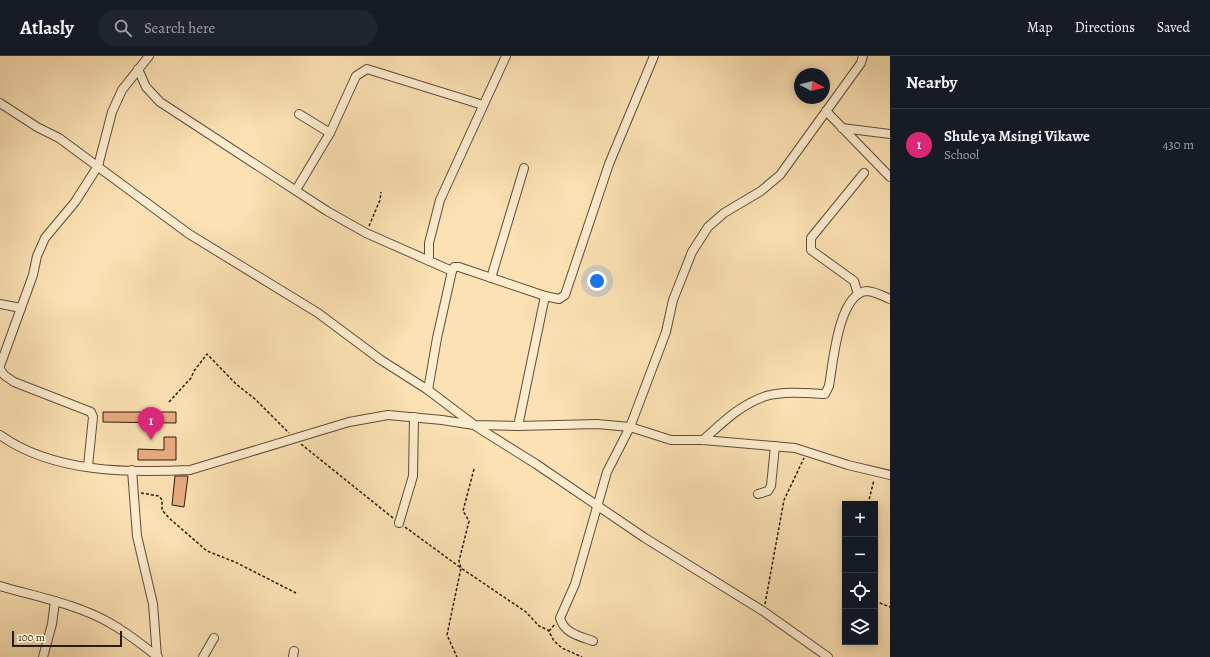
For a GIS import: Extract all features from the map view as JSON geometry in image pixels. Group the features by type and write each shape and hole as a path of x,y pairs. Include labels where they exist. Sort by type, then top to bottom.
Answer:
{"street":[{"path":"0,366 33,276 36,256 45,238 75,202 98,166 112,112 122,90 149,56"},
{"path":"429,261 429,243 440,200 506,56"},
{"path":"428,390 437,338 454,267 459,267 545,296 559,299 565,295 609,164 654,56"},
{"path":"593,641 570,632 564,627 560,618 576,584 607,472 630,427 666,332 673,300 692,252 708,227 724,213 760,191 780,175 862,63 864,56"},
{"path":"138,69 146,87 160,102 296,190 366,234 452,271"},
{"path":"296,190 330,133 356,76 368,69 483,105"},
{"path":"0,103 37,127 59,138 189,234 318,313 381,360 428,390 474,425 536,464 597,506 763,611 828,657"},
{"path":"826,111 890,177"},
{"path":"299,114 330,133"},
{"path":"842,128 890,134"},
{"path":"491,278 524,168"},
{"path":"858,294 854,281 811,250 810,243 811,238 864,173"},
{"path":"703,440 725,420 742,408 766,396 788,393 825,394 829,386 839,324 846,309 858,294 866,291 874,292 890,299"},
{"path":"518,426 545,296"},
{"path":"0,304 21,308"},
{"path":"0,369 4,375 14,382 91,412 93,417 88,466"},
{"path":"0,435 26,449 48,458 88,466 132,470 190,470 349,422 388,415 474,425 518,426 589,424 630,427 671,440 703,440 775,446 807,451 890,475"},
{"path":"399,523 414,476 414,417"},
{"path":"758,494 768,490 771,486 775,446"},
{"path":"132,470 137,536 152,604 157,657"},
{"path":"0,586 54,601 110,622 136,639 157,657"},
{"path":"43,657 52,624 54,601"},
{"path":"203,657 214,638"}],"path":[{"path":"366,234 377,210 381,192"},
{"path":"169,402 191,378 194,371 208,354 236,384 256,399 294,438 399,523 461,568 526,612 539,626 548,630 554,641 562,648 582,657"},
{"path":"763,611 770,582 784,500 807,451"},
{"path":"457,657 447,635 461,568 459,561 469,521 463,511 474,469"},
{"path":"869,501 876,472"},
{"path":"134,493 149,493 159,496 162,500 162,510 207,551 235,562 296,593"},
{"path":"878,602 890,607"}],"building":[{"path":"103,412 176,412 176,423 103,422"},
{"path":"164,437 176,437 176,460 138,460 138,449 164,450"},
{"path":"175,476 188,476 184,507 172,505"}],"place":[{"name":"Shule ya Msingi Vikawe","path":"151,440"}]}
